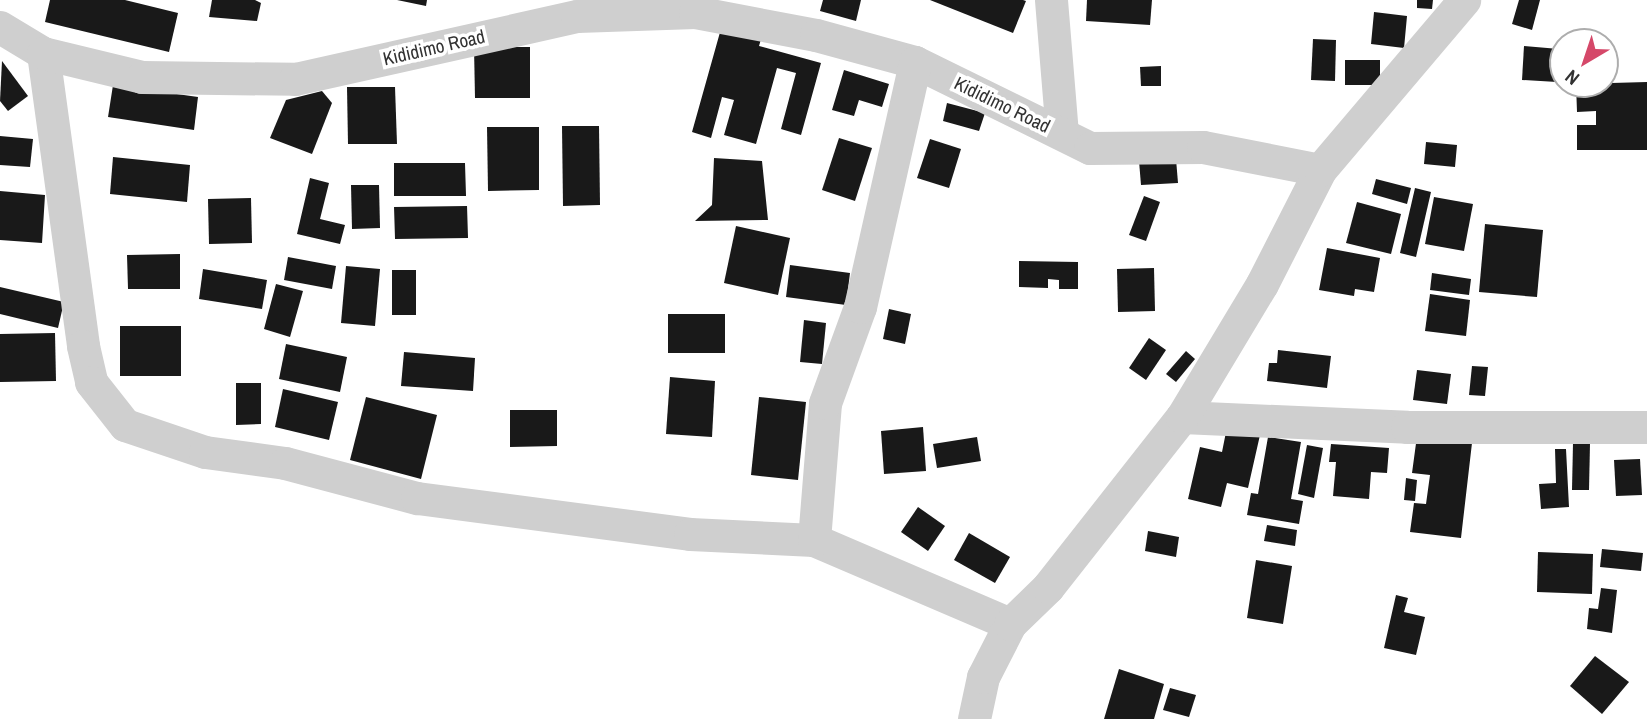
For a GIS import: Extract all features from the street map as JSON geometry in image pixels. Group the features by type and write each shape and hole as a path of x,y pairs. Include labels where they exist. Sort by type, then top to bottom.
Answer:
{"street":[{"path":"1051,0 1062,134"},
{"path":"974,719 983,677 1010,624 1048,587 1182,417 1262,284 1320,170 1464,0"},
{"name":"Kididimo Road","path":"0,27 43,53 142,78 295,79 577,16 695,12 816,35 915,62 1090,148 1203,147 1320,170"},
{"path":"43,53 88,370 125,425 205,452 285,463 417,498 690,534 814,540 1010,624"},
{"path":"814,540 825,403 860,307 915,62"},
{"path":"1182,417 1407,427 1647,427"}],"building":[{"path":"50,0 125,0 178,13 169,52 45,22"},
{"path":"212,0 255,0 261,3 257,21 209,17"},
{"path":"397,0 427,0 426,6"},
{"path":"823,0 861,0 856,21 820,11"},
{"path":"930,0 1023,0 1026,1 1013,33"},
{"path":"1087,0 1152,0 1150,25 1086,21"},
{"path":"1417,0 1433,0 1432,9 1417,8"},
{"path":"1519,0 1540,0 1532,30 1512,24"},
{"path":"1374,12 1407,16 1404,48 1371,44"},
{"path":"724,18 764,29 759,46 821,63 801,135 781,129 796,73 777,68 756,144 724,135 734,100 722,97 711,138 692,132"},
{"path":"1313,39 1336,40 1335,81 1311,80"},
{"path":"1524,46 1549,48 1549,82 1522,80"},
{"path":"474,47 530,47 530,98 475,98"},
{"path":"1345,60 1380,60 1380,85 1345,85"},
{"path":"2,61 28,96 8,111 0,101"},
{"path":"1161,66 1161,86 1141,86 1140,67"},
{"path":"844,70 889,84 882,107 859,100 854,116 832,110"},
{"path":"1647,82 1647,150 1577,150 1577,125 1596,125 1596,111 1577,112 1576,98 1619,98 1619,83"},
{"path":"113,85 198,97 194,130 108,117"},
{"path":"347,87 395,87 397,144 348,144"},
{"path":"322,91 332,103 312,154 270,138 286,100"},
{"path":"947,103 985,113 979,131 943,121"},
{"path":"562,126 599,126 600,205 563,206"},
{"path":"487,127 539,127 539,190 488,191"},
{"path":"0,136 33,139 30,167 0,165"},
{"path":"839,138 872,148 855,201 822,190"},
{"path":"930,139 961,149 949,188 917,178"},
{"path":"1426,142 1457,145 1455,167 1424,164"},
{"path":"113,157 190,165 187,202 110,194"},
{"path":"714,158 762,161 768,220 695,221 712,205"},
{"path":"1176,159 1178,183 1141,185 1139,161"},
{"path":"394,163 465,163 466,196 394,196"},
{"path":"310,178 329,183 320,219 345,225 340,244 297,234"},
{"path":"1376,179 1411,188 1407,204 1372,194"},
{"path":"351,185 379,185 380,228 352,229"},
{"path":"1415,188 1431,192 1416,257 1400,253"},
{"path":"0,191 45,195 42,243 0,240"},
{"path":"1144,196 1160,202 1146,241 1129,235"},
{"path":"1434,197 1473,204 1464,251 1425,244"},
{"path":"251,198 252,243 209,244 208,199"},
{"path":"1357,202 1401,214 1391,254 1346,243"},
{"path":"467,206 468,238 395,239 394,207"},
{"path":"1485,224 1543,230 1537,297 1479,292"},
{"path":"736,226 790,238 778,295 724,283"},
{"path":"1327,248 1380,258 1374,292 1355,289 1354,296 1319,290"},
{"path":"180,254 180,289 128,289 127,255"},
{"path":"288,257 336,266 332,289 284,280"},
{"path":"1019,261 1078,262 1078,289 1059,289 1059,280 1048,279 1048,288 1019,287"},
{"path":"790,265 850,273 846,305 786,297"},
{"path":"346,266 380,269 375,326 341,323"},
{"path":"1154,268 1155,311 1118,312 1117,269"},
{"path":"203,269 267,280 262,309 199,299"},
{"path":"392,270 416,270 416,315 392,315"},
{"path":"1432,273 1471,279 1469,295 1430,290"},
{"path":"276,284 303,291 290,337 264,329"},
{"path":"0,287 64,302 58,328 0,314"},
{"path":"1430,294 1470,300 1466,336 1425,331"},
{"path":"889,309 911,314 905,344 883,339"},
{"path":"668,314 725,314 725,353 668,353"},
{"path":"804,320 826,323 822,364 800,362"},
{"path":"120,326 181,326 181,376 120,376"},
{"path":"55,333 56,381 0,382 0,334"},
{"path":"1149,338 1166,350 1146,380 1129,368"},
{"path":"286,344 347,357 340,392 279,379"},
{"path":"1278,350 1331,356 1327,388 1267,381 1269,363 1277,363"},
{"path":"1186,351 1195,359 1176,382 1166,374"},
{"path":"404,352 475,358 473,391 401,386"},
{"path":"1472,366 1488,367 1485,396 1469,395"},
{"path":"1417,370 1451,374 1447,404 1413,400"},
{"path":"670,377 715,381 712,437 666,434"},
{"path":"236,383 261,383 261,424 236,425"},
{"path":"283,389 338,402 329,440 275,427"},
{"path":"366,397 437,415 421,479 350,460"},
{"path":"759,397 806,402 798,480 751,475"},
{"path":"510,410 557,410 557,446 510,447"},
{"path":"923,427 926,471 884,474 881,431"},
{"path":"1227,427 1260,435 1248,488 1227,483 1221,507 1188,499 1200,447 1222,452"},
{"path":"1417,436 1472,443 1461,538 1410,532 1414,503 1426,504 1430,475 1412,473"},
{"path":"977,437 981,461 937,468 933,444"},
{"path":"1268,437 1301,442 1291,499 1303,501 1299,524 1247,515 1251,493 1258,494"},
{"path":"1573,443 1590,443 1589,490 1572,490"},
{"path":"1331,444 1389,448 1387,473 1371,472 1369,499 1333,496 1336,462 1329,462"},
{"path":"1307,445 1323,448 1314,498 1298,494"},
{"path":"1555,449 1566,449 1569,507 1541,509 1539,484 1556,483"},
{"path":"1640,459 1642,495 1616,496 1614,460"},
{"path":"1406,478 1417,480 1415,501 1404,500"},
{"path":"918,507 945,526 928,551 901,532"},
{"path":"1267,525 1297,530 1295,546 1264,541"},
{"path":"1148,531 1179,537 1176,557 1145,551"},
{"path":"969,533 1010,557 995,583 954,560"},
{"path":"1602,549 1643,553 1641,571 1600,567"},
{"path":"1538,552 1593,554 1592,594 1537,592"},
{"path":"1256,560 1292,566 1283,624 1247,618"},
{"path":"1601,588 1617,590 1612,633 1587,629 1589,608 1598,609"},
{"path":"1396,595 1408,598 1404,612 1425,617 1416,655 1384,648"},
{"path":"1595,656 1629,682 1602,714 1570,686"},
{"path":"1119,669 1164,684 1154,719 1104,719"},
{"path":"1170,688 1196,695 1189,717 1163,710"}]}
